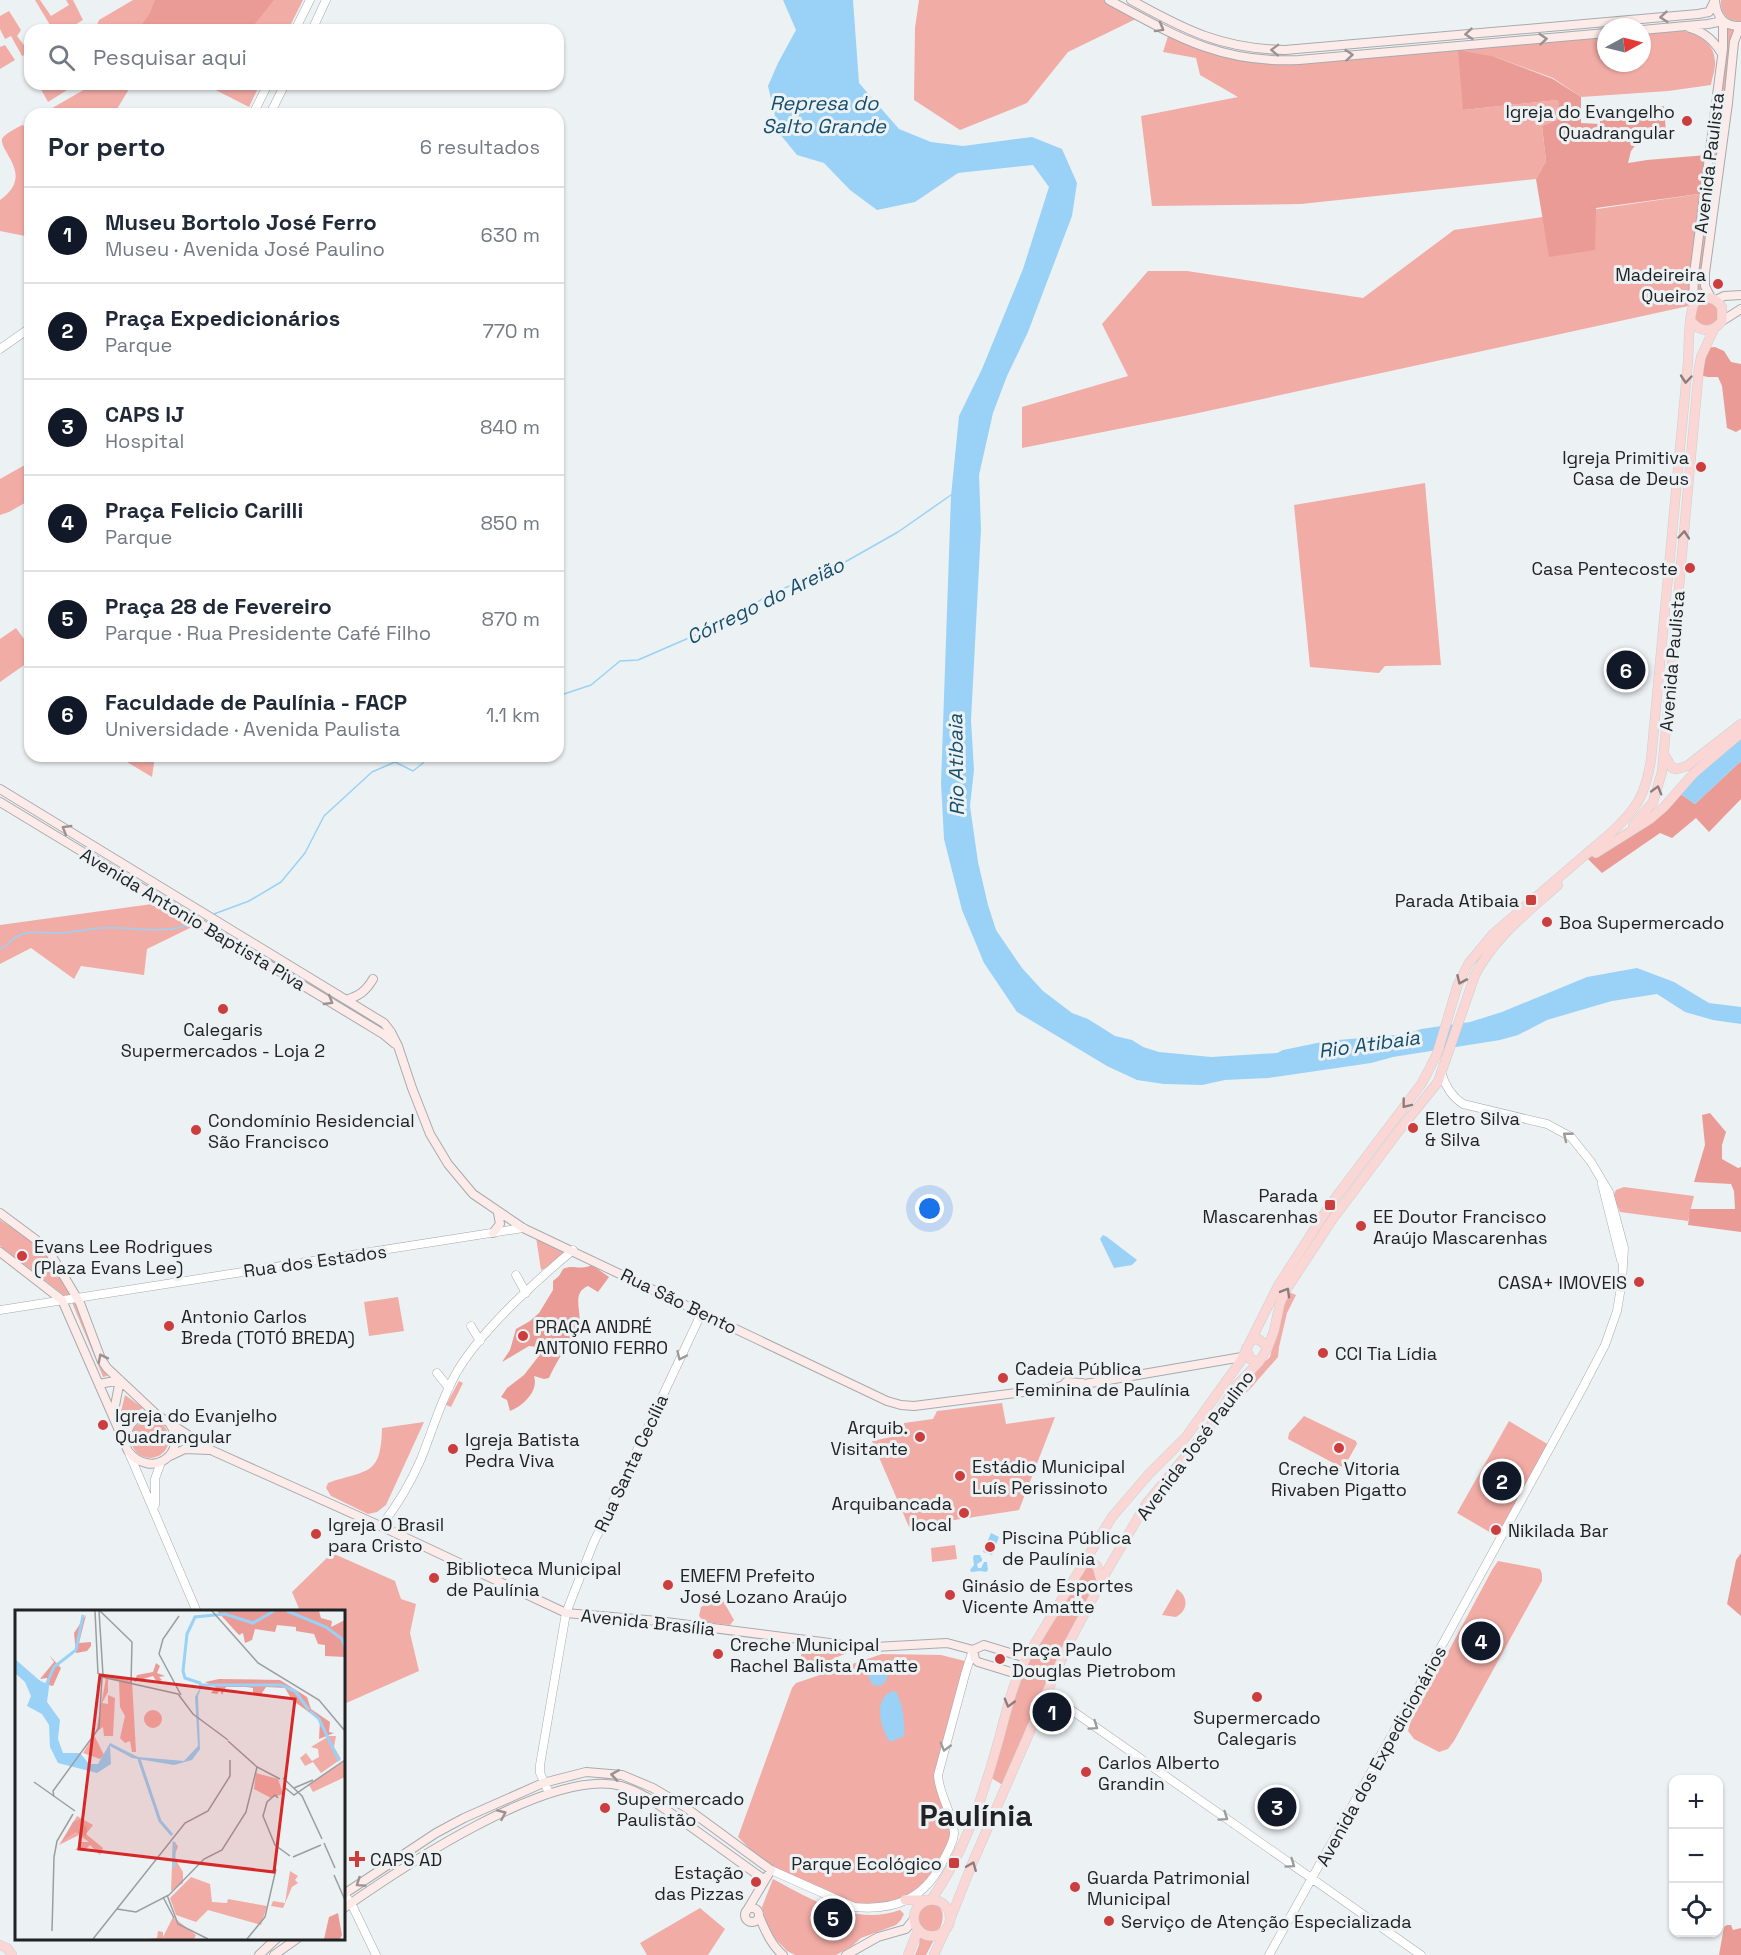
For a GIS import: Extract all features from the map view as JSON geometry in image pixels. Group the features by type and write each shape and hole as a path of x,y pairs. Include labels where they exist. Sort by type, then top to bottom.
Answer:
{"main road":[{"path":"1109,0 1193,44 1223,54 1257,60 1299,60 1597,34"},
{"path":"1131,0 1174,24 1208,38 1245,47 1285,50 1698,14 1709,12 1715,0"},
{"path":"1715,0 1716,9 1723,21 1741,26"},
{"path":"1651,29 1713,24 1723,21"},
{"name":"Avenida Paulista","path":"1693,305 1694,274 1722,54 1723,21"},
{"path":"1684,26 1708,36 1715,42 1722,54"},
{"name":"Avenida Paulista","path":"1713,299 1705,286 1705,273 1734,42 1741,26"},
{"path":"1741,295 1713,299 1701,298 1693,305 1690,312 1691,321 1701,330 1708,331 1741,309"},
{"path":"1713,299 1722,307 1722,321"},
{"name":"Avenida Paulista","path":"1450,1010 1458,984 1467,968 1493,934 1628,817 1639,801 1648,775 1656,719 1691,321"},
{"name":"Avenida Paulista","path":"1619,837 1636,823 1653,802 1661,775 1699,368 1701,357 1714,329"},
{"path":"1664,754 1672,768 1687,766 1741,726"},
{"path":"1268,1347 1280,1303 1286,1290 1332,1220 1438,1082 1475,975 1483,959 1505,933 1587,859 1650,819 1741,726"},
{"name":"Avenida Antonio Baptista Piva","path":"0,789 384,1023"},
{"name":"Avenida Antonio Baptista Piva","path":"0,802 266,962 385,1035 398,1046"},
{"path":"184,913 189,904"},
{"path":"266,962 271,954"},
{"path":"346,1000 362,993 373,980"},
{"name":"Avenida José Paulino","path":"950,1920 972,1864 1070,1641 1101,1580 1146,1504 1209,1428 1236,1386 1278,1286 1320,1221 1422,1083 1437,1054 1450,1010"},
{"name":"Rua São Bento","path":"384,1023 398,1046 425,1123 447,1164 473,1194 498,1213 853,1386 901,1405 950,1403 1085,1384 1250,1353"},
{"path":"0,1213 47,1248 76,1298 101,1359 157,1415 170,1423 176,1440 172,1452 165,1459 145,1464 139,1461 127,1447 62,1300 0,1252"},
{"path":"494,1233 500,1224 498,1213"},
{"path":"1250,1353 1258,1339 1268,1347"},
{"path":"1250,1353 1268,1347"},
{"name":"Avenida José Paulino","path":"930,1900 954,1863 975,1816 1017,1674 1026,1658 1112,1517 1148,1475 1186,1437 1250,1353"},
{"path":"99,1384 120,1380"},
{"path":"113,1417 120,1380"},
{"path":"127,1447 128,1427 134,1420 141,1416 157,1415"},
{"name":"Avenida Brasília","path":"170,1423 213,1451 381,1526 566,1613 658,1621 875,1647 947,1643 973,1650 984,1645 1026,1658"},
{"name":"Avenida Brasília","path":"165,1459 185,1449 213,1451"},
{"path":"1085,1559 1097,1566 1101,1580"},
{"path":"779,1637 788,1632 790,1627"},
{"name":"Avenida Brasília","path":"973,1650 978,1662 1017,1674"},
{"path":"345,1894 436,1833 464,1818 543,1783 586,1772 602,1773 630,1778 653,1788 771,1870 746,1912 746,1917 766,1932"},
{"path":"347,1906 464,1832 549,1793 584,1785 620,1786 648,1798 765,1880"},
{"path":"648,1798 653,1788"},
{"path":"464,1818 464,1832"},
{"path":"693,1829 700,1825 699,1818"},
{"path":"452,1824 464,1832"},
{"path":"706,1839 706,1831 714,1829"},
{"path":"393,1862 400,1872"},
{"path":"751,1922 756,1921 765,1880"},
{"path":"905,1900 937,1901 947,1908 950,1920 934,1955"},
{"path":"850,1954 878,1937 906,1929 914,1919 919,1906 930,1900"},
{"path":"746,1912 752,1909 758,1914 774,1946 783,1955"},
{"path":"914,1919 922,1934 934,1937 945,1932"},
{"path":"908,1955 918,1930"},
{"path":"259,1955 275,1940"},
{"path":"278,1940 283,1948"},
{"path":"274,1955 295,1940"},
{"path":"0,1945 7,1948 12,1955"}],"street":[{"path":"298,24 310,0"},
{"path":"315,24 326,0"},
{"path":"256,108 265,90"},
{"path":"273,108 282,90"},
{"path":"0,349 24,332"},
{"name":"Avenida dos Expedicionários","path":"1269,1955 1537,1472 1605,1345 1617,1311 1624,1248 1602,1183 1591,1162 1571,1137 1547,1124 1463,1104 1455,1099 1445,1086 1441,1072"},
{"name":"Avenida dos Expedicionários","path":"1613,1216 1613,1245 1622,1264"},
{"name":"Rua dos Estados","path":"0,1310 523,1227"},
{"path":"381,1526 420,1462 449,1388 459,1369 480,1341 526,1293 573,1250"},
{"path":"516,1275 526,1293"},
{"name":"Rua Santa Cecília","path":"549,1793 543,1783 540,1765 566,1613 593,1544 702,1312"},
{"path":"471,1326 480,1341"},
{"path":"437,1373 449,1388"},
{"path":"127,1447 197,1610"},
{"path":"155,1510 155,1479 165,1459"},
{"path":"771,1870 854,1907 894,1906 926,1888 934,1879 954,1836 938,1783 938,1775 973,1650"},
{"path":"1047,1693 1421,1955"},
{"path":"347,1906 376,1955"}],"shaded area":[{"path":"35,0 40,0 51,16 69,5 66,0 73,0 83,20 77,24 49,24"},
{"path":"133,0 303,0 291,24 97,24 99,20"},
{"path":"155,0 274,0 255,24 142,24"},
{"path":"919,0 1106,0 1140,17 1068,52 1027,103 960,130 914,100 915,28"},
{"path":"1721,0 1741,0 1741,21 1732,20 1723,13"},
{"path":"9,11 21,30 17,36 24,45 24,55 22,56 11,36 5,39 0,29 0,16"},
{"path":"1719,17 1735,26 1705,273 1711,298 1693,305 1189,415 1022,448 1022,407 1128,376 1102,324 1148,271 1187,271 1363,298 1454,230 1706,193 1723,49"},
{"path":"1677,29 1696,35 1707,43 1714,54 1715,64 1711,85 1668,91 1581,97 1553,78 1495,57 1463,110 1558,100 1561,119 1542,126 1546,161 1536,179 1301,204 1152,206 1141,116 1238,97 1200,75 1196,58 1163,52 1169,33 1257,60 1597,37 1597,72 1651,72 1651,32"},
{"path":"5,45 15,60 0,69 0,47"},
{"path":"1458,50 1495,57 1553,79 1581,97 1581,123 1600,124 1600,119 1664,106 1666,133 1642,136 1631,151 1628,163 1707,155 1706,193 1596,208 1595,250 1549,257 1536,179 1546,161 1542,126 1560,119 1558,100 1463,110"},
{"path":"41,90 67,90 48,102"},
{"path":"84,90 128,90 118,108 52,108"},
{"path":"216,90 257,90 249,107"},
{"path":"24,126 24,236 0,231 0,200 10,191 15,182 13,165 2,139 8,133"},
{"path":"1710,300 1720,312 1716,325 1703,328 1693,320 1698,303"},
{"path":"1715,347 1724,351 1731,362 1741,364 1741,429 1736,432 1727,428 1722,386 1718,377 1698,375 1705,348"},
{"path":"24,466 24,503 0,515 0,479"},
{"path":"1425,483 1441,665 1385,666 1379,673 1310,667 1294,505"},
{"path":"16,628 24,639 24,665 0,682 0,639"},
{"path":"1741,761 1741,799 1709,832 1696,818 1672,838 1660,833 1602,873 1588,859 1679,793 1695,804"},
{"path":"127,762 154,762 152,777"},
{"path":"152,904 194,926 147,949 144,975 81,966 74,979 31,948 0,964 0,925"},
{"path":"1710,1113 1726,1132 1722,1145 1722,1159 1738,1168 1741,1167 1741,1232 1688,1225 1690,1209 1735,1209 1734,1191 1731,1184 1694,1182 1705,1145 1702,1115"},
{"path":"1624,1187 1694,1196 1688,1221 1620,1212 1613,1196 1616,1190"},
{"path":"0,1220 44,1249 70,1295 64,1295 0,1246"},
{"path":"536,1237 562,1250 563,1253 541,1270"},
{"path":"592,1265 609,1277 598,1292 588,1286 580,1293 578,1303 580,1319 574,1338 560,1357 549,1378 534,1376 534,1387 529,1397 520,1406 510,1411 507,1400 501,1397 507,1388 524,1375 538,1357 537,1347 529,1346 502,1362 510,1350 516,1329 539,1313 553,1290 553,1281 563,1269"},
{"path":"1289,1292 1296,1295 1287,1313 1278,1357 1250,1389 1200,1436 1244,1381 1270,1357 1283,1303"},
{"path":"398,1297 404,1331 369,1336 364,1302"},
{"path":"71,1300 75,1301 107,1376 103,1377"},
{"path":"459,1381 463,1383 451,1407 446,1405"},
{"path":"125,1395 143,1408 133,1414 123,1427 120,1415"},
{"name":"Estádio Municipal Luís Perissinoto","path":"1002,1403 1006,1424 1055,1417 1019,1510 909,1527 872,1441 901,1435 904,1423 933,1419 937,1411"},
{"path":"1304,1416 1356,1441 1357,1444 1344,1467 1288,1439 1289,1433"},
{"path":"150,1420 163,1426 169,1439 163,1452 150,1458 137,1452 131,1439 137,1426"},
{"path":"1509,1421 1549,1445 1498,1537 1457,1513"},
{"path":"424,1422 386,1505 377,1512 368,1514 331,1496 326,1488 328,1483 362,1472 375,1463 379,1455 382,1428"},
{"path":"955,1545 957,1559 932,1562 931,1548"},
{"path":"332,1553 395,1581 401,1599 416,1604 410,1633 419,1671 345,1704 345,1610 300,1610 292,1592"},
{"path":"1741,1553 1741,1616 1727,1604 1736,1560"},
{"path":"1085,1559 1093,1563 1101,1580 1006,1787 988,1776 1017,1674"},
{"path":"1498,1561 1540,1569 1542,1581 1454,1741 1448,1749 1439,1752 1414,1739 1408,1731 1410,1723"},
{"path":"1177,1589 1185,1599 1183,1611 1176,1617 1162,1615"},
{"path":"719,1596 734,1620 730,1625 704,1622 699,1616 701,1607"},
{"path":"804,1647 847,1653 800,1673"},
{"path":"882,1654 941,1655 965,1661 939,1768 954,1836 939,1871 913,1895 868,1909 771,1870 738,1837 792,1688 796,1683"},
{"path":"773,1879 818,1902 850,1913 867,1915 900,1910 904,1914 896,1925 861,1938 836,1955 795,1955 787,1951 768,1931 762,1907"},
{"path":"930,1902 941,1908 943,1919 940,1928 933,1933 927,1933 918,1926 917,1920 922,1907"},
{"path":"700,1908 725,1929 708,1955 647,1955 640,1943"},
{"path":"1731,1925 1733,1930 1741,1928 1741,1955 1719,1955 1724,1927"},
{"path":"920,1935 925,1940 935,1938 926,1955 915,1955"}],"water":[{"path":"783,0 853,0 859,83 899,129 931,142 963,146 1032,137 1062,149 1077,183 1072,216 1028,332 1007,376 993,413 979,475 981,529 971,720 974,770 970,806 978,862 996,930 1022,968 1043,991 1072,1013 1088,1019 1115,1036 1132,1040 1143,1047 1159,1052 1211,1057 1277,1053 1327,1041 1407,1034 1421,1029 1470,1022 1502,1012 1587,977 1637,968 1674,982 1709,1003 1741,1007 1741,1024 1713,1020 1685,1012 1657,994 1598,1005 1547,1020 1518,1035 1500,1040 1393,1057 1371,1063 1268,1078 1225,1080 1202,1085 1164,1084 1137,1080 1107,1066 1017,1012 984,963 962,910 944,839 941,783 951,496 959,416 982,369 1023,269 1049,187 1033,165 958,173 915,202 877,210 850,190 824,163 797,155 779,133 768,86 796,30"},
{"path":"1741,738 1741,761 1695,804 1679,793 1685,785"},
{"path":"1103,1235 1137,1260 1132,1265 1114,1268 1100,1239"},
{"name":"Piscina Pública de Paulínia","path":"991,1533 999,1537 992,1555 983,1552"},
{"path":"974,1555 980,1555 982,1559 977,1564 978,1568 987,1562 986,1572 971,1572"},
{"path":"880,1673 888,1675 885,1683 878,1686 873,1685 868,1676"},
{"path":"892,1691 896,1692 903,1713 904,1736 890,1742 881,1722 880,1707 886,1695"}],"waterway":[{"name":"Córrego do Areião","path":"564,694 591,685 620,661 638,660 728,621 770,594 838,566 898,532 951,495"},
{"name":"Córrego do Areião","path":"214,914 249,901 281,882 305,853 324,816 372,772 395,762"},
{"name":"Córrego do Areião","path":"395,762 413,771 424,762"},
{"name":"Córrego do Areião","path":"0,949 16,937 28,933 60,933 101,928 159,930 193,923"}],"place":[{"name":"Igreja do Evangelho Quadrangular","path":"1687,121"},
{"name":"Madeireira Queiroz","path":"1718,284"},
{"name":"Igreja Primitiva Casa de Deus","path":"1701,467"},
{"name":"Casa Pentecoste","path":"1690,568"},
{"name":"Faculdade de Paulínia - FACP","path":"1626,670"},
{"name":"Parada Atibaia","path":"1531,900"},
{"name":"Boa Supermercado","path":"1547,922"},
{"name":"Calegaris Supermercados - Loja 2","path":"223,1009"},
{"name":"Eletro Silva & Silva","path":"1413,1128"},
{"name":"Condomínio Residencial São Francisco","path":"196,1130"},
{"name":"Parada Mascarenhas","path":"1330,1205"},
{"name":"EE Doutor Francisco Araújo Mascarenhas","path":"1361,1226"},
{"name":"Evans Lee Rodrigues (Plaza Evans Lee)","path":"22,1256"},
{"name":"CASA+ IMOVEIS","path":"1639,1282"},
{"name":"Antonio Carlos Breda (TOTÓ BREDA)","path":"169,1326"},
{"name":"PRAÇA ANDRÉ ANTONIO FERRO","path":"523,1336"},
{"name":"CCI Tia Lídia","path":"1323,1353"},
{"name":"Cadeia Pública Feminina de Paulínia","path":"1003,1378"},
{"name":"Igreja do Evanjelho Quadrangular","path":"103,1425"},
{"name":"Arquib. Visitante","path":"920,1437"},
{"name":"Creche Vitoria Rivaben Pigatto","path":"1339,1448"},
{"name":"Igreja Batista Pedra Viva","path":"453,1449"},
{"name":"Estádio Municipal Luís Perissinoto","path":"960,1476"},
{"name":"Praça Expedicionários","path":"1502,1481"},
{"name":"Arquibancada local","path":"964,1513"},
{"name":"Nikilada Bar","path":"1496,1530"},
{"name":"Igreja O Brasil para Cristo","path":"316,1534"},
{"name":"Piscina Pública de Paulínia","path":"990,1547"},
{"name":"Biblioteca Municipal de Paulínia","path":"434,1578"},
{"name":"EMEFM Prefeito José Lozano Araújo","path":"668,1585"},
{"name":"Ginásio de Esportes Vicente Amatte","path":"950,1595"},
{"name":"Praça Felicio Carilli","path":"1481,1641"},
{"name":"Creche Municipal Rachel Balista Amatte","path":"718,1654"},
{"name":"Praça Paulo Douglas Pietrobom","path":"1000,1659"},
{"name":"Supermercado Calegaris","path":"1257,1697"},
{"name":"Museu Bortolo José Ferro","path":"1052,1712"},
{"name":"Carlos Alberto Grandin","path":"1086,1772"},
{"name":"CAPS IJ","path":"1277,1807"},
{"name":"Supermercado Paulistão","path":"605,1808"},
{"name":"CAPS AD","path":"357,1859"},
{"name":"Parque Ecológico","path":"954,1863"},
{"name":"Estação das Pizzas","path":"756,1882"},
{"name":"Guarda Patrimonial Municipal","path":"1075,1887"},
{"name":"Praça 28 de Fevereiro","path":"833,1918"},
{"name":"Serviço de Atenção Especializada","path":"1109,1921"}],"district":[{"name":"Paulínia","path":"976,1815"}],"water label":[{"name":"Represa do Salto Grande","path":"824,114"},
{"name":"Rio Atibaia","path":"956,765"},
{"name":"Rio Atibaia","path":"1369,1044"}]}
